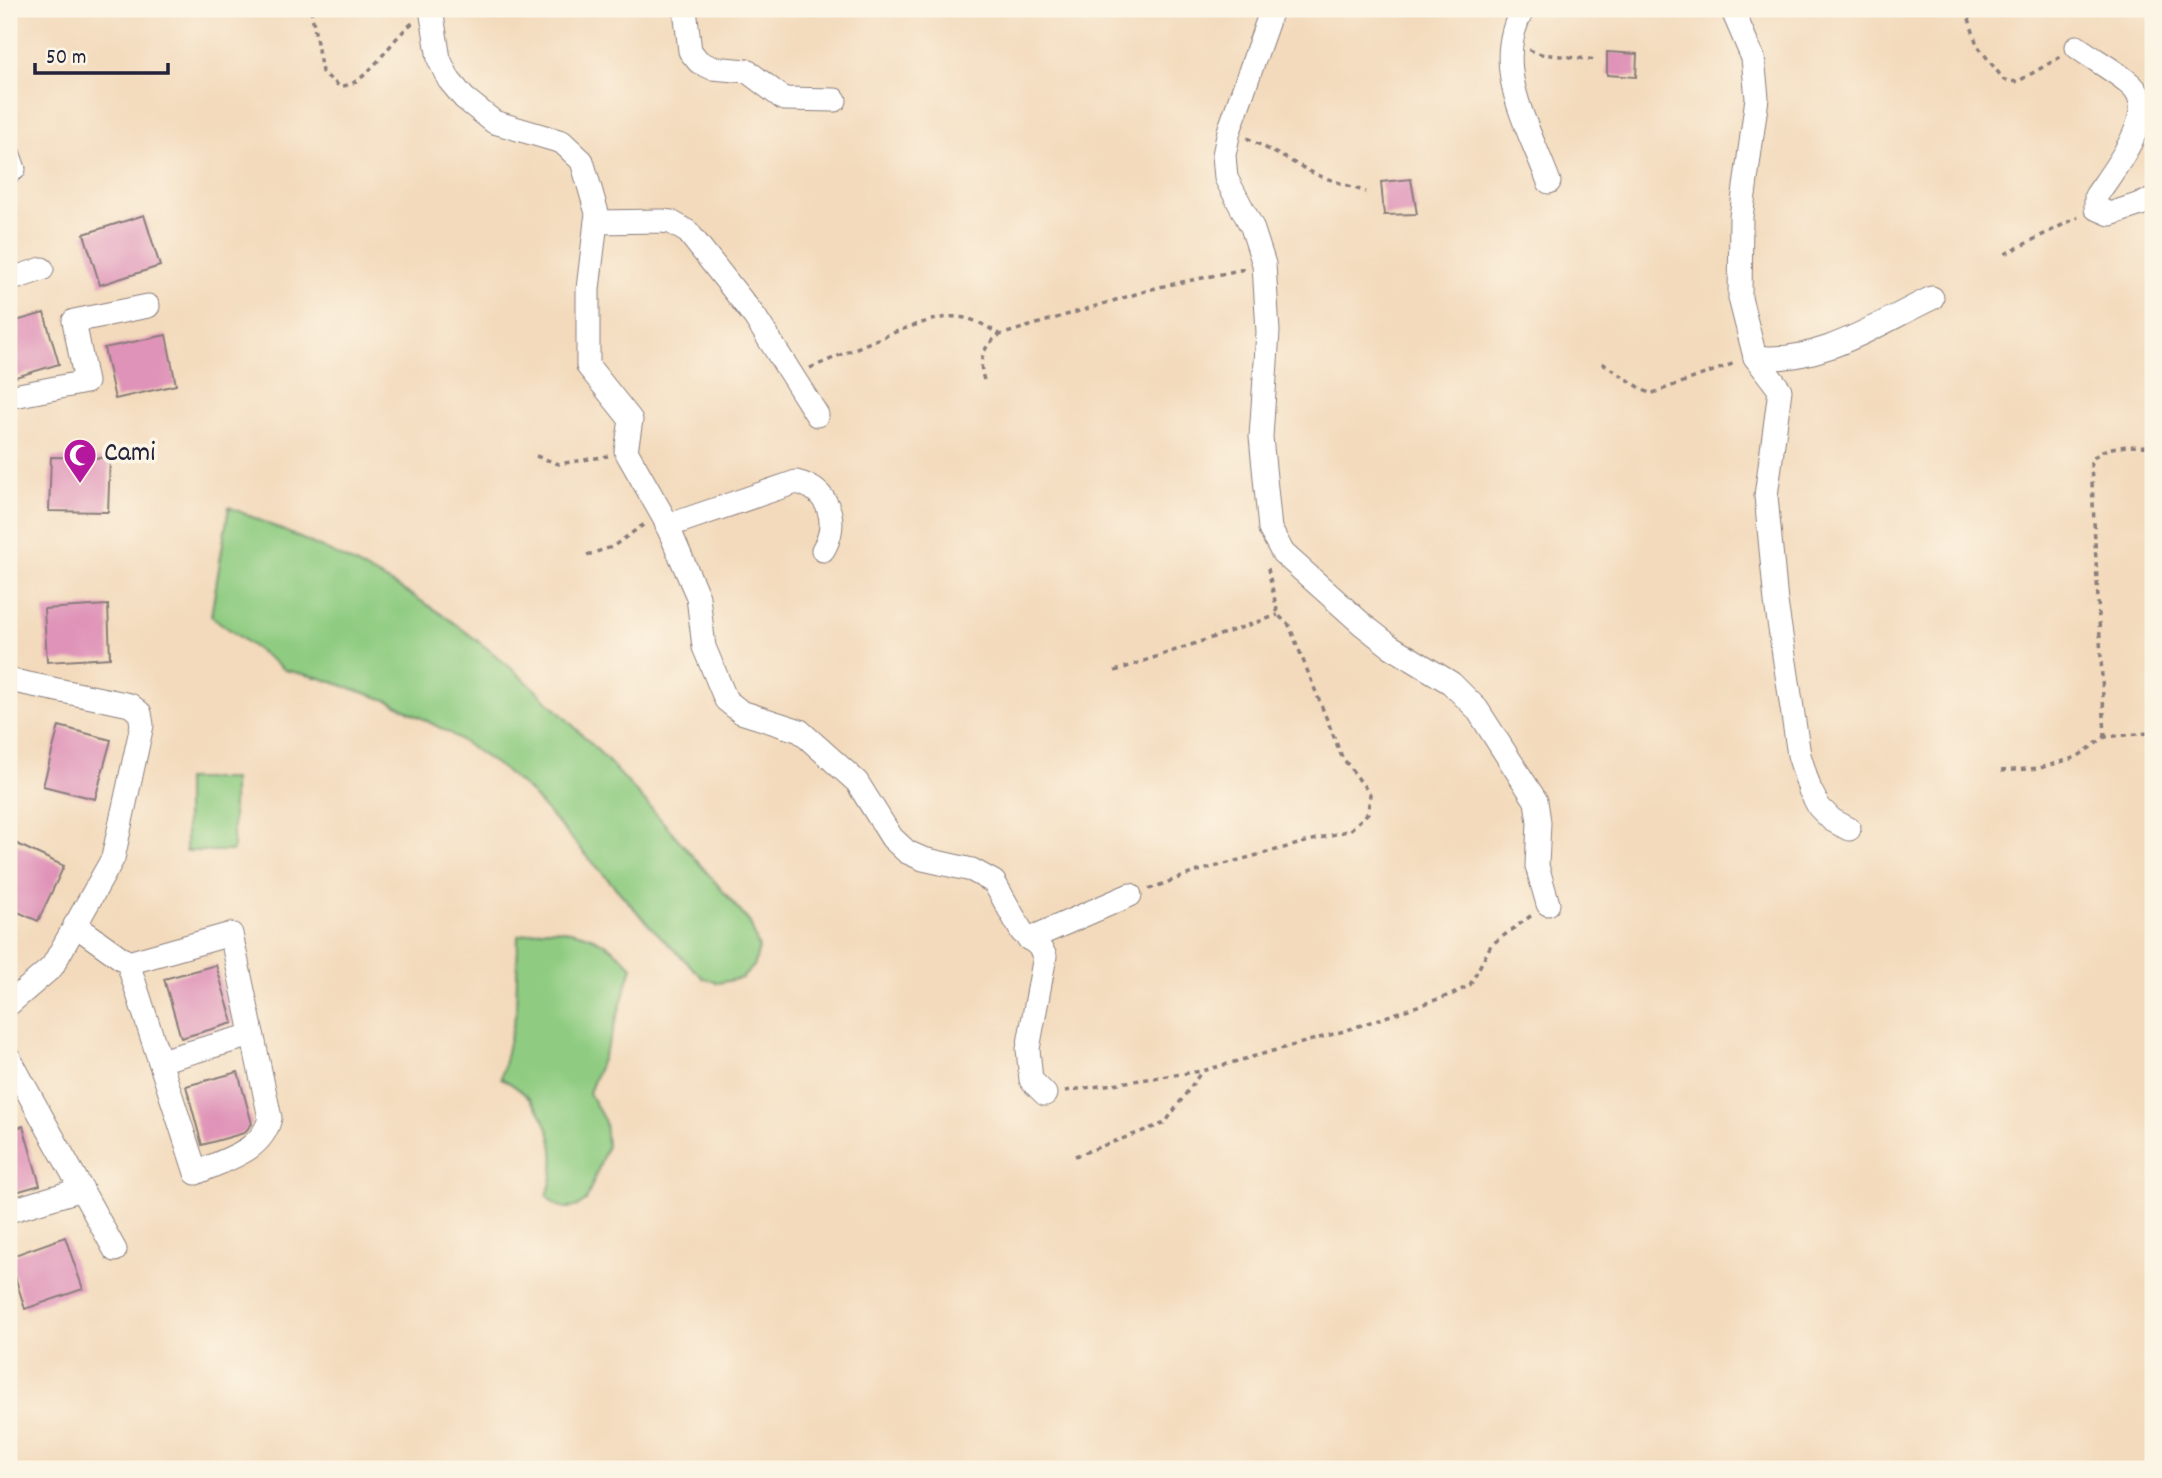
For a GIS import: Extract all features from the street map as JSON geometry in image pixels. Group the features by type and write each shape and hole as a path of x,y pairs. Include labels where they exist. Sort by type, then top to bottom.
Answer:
{"street":[{"path":"685,9 690,51 699,62 712,68 747,72 784,99 835,100"},
{"path":"1272,9 1229,131 1224,155 1226,178 1252,228 1264,264 1268,332 1261,455 1270,528 1278,545 1362,624 1451,683 1477,709 1536,801 1539,822 1537,866 1548,904"},
{"path":"1523,9 1509,43 1507,61 1511,80 1549,182"},
{"path":"1732,9 1753,58 1757,98 1741,217 1740,298 1755,357 1780,390 1766,496 1776,602 1799,755 1810,790 1819,807 1832,820 1849,829"},
{"path":"431,10 439,59 449,80 494,122 562,142 573,150 586,173 597,213 588,289 588,366 631,420 626,451 666,522 698,597 704,647 726,701 741,712 800,731 858,782 891,838 907,852 923,859 972,870 994,882 1029,939 1038,945 1045,956 1028,1049 1031,1080 1045,1094"},
{"path":"2077,47 2130,83 2141,103 2138,128 2096,196 2096,208 2110,214 2153,200"},
{"path":"9,155 14,169 9,170"},
{"path":"596,222 662,221 671,222 688,232 755,317 817,415"},
{"path":"9,280 42,269"},
{"path":"1755,357 1779,360 1803,357 1932,298"},
{"path":"9,397 86,382 74,321 148,306"},
{"path":"666,522 796,482 814,489 828,506 832,528 823,550"},
{"path":"9,680 130,705 142,718 113,858 52,967 9,1004"},
{"path":"1029,939 1130,895"},
{"path":"75,925 128,963 196,1172 256,1145 268,1127 270,1118 231,934 128,963"},
{"path":"160,1061 253,1035"},
{"path":"9,1058 116,1250"},
{"path":"9,1211 82,1189"}],"path":[{"path":"311,9 322,72 332,83 346,86 358,81 400,32 431,10"},
{"path":"1966,9 1978,45 2000,78 2008,82 2017,82 2077,47"},
{"path":"1509,43 1514,49 1598,60"},
{"path":"1229,131 1317,174 1366,192"},
{"path":"2005,254 2096,208"},
{"path":"984,380 982,355 986,346 1000,335 1159,287 1264,264"},
{"path":"792,375 934,320 957,317 980,322 1000,335"},
{"path":"1602,363 1650,394 1707,371 1755,357"},
{"path":"2105,737 2091,463 2097,454 2106,449 2153,446"},
{"path":"536,456 559,464 593,461 626,451"},
{"path":"587,555 612,547 644,524 666,522"},
{"path":"1130,895 1205,869 1350,830 1368,813 1370,794 1342,757 1289,625 1278,615 1266,569 1271,552 1278,545"},
{"path":"1115,671 1278,615"},
{"path":"2001,771 2040,768 2077,757 2105,737 2149,733"},
{"path":"1045,1094 1202,1071 1344,1031 1462,990 1476,977 1492,945 1548,904"},
{"path":"1075,1156 1165,1123 1202,1071"}],"green space":[{"path":"229,507 313,544 395,585 447,618 530,685 608,761 750,923 759,948 754,966 742,978 718,983 703,978 648,924 529,791 504,770 450,733 389,701 320,678 285,670 211,616"},
{"path":"186,779 233,779 233,851 186,851"},
{"path":"546,929 571,931 594,938 614,950 632,967 612,1034 589,1093 605,1122 607,1146 586,1201 570,1208 560,1207 547,1196 553,1160 548,1128 530,1100 501,1078 516,1012 518,936"}],"building":[{"path":"1607,52 1637,54 1636,77 1607,75"},
{"path":"1411,179 1417,214 1384,215 1381,182"},
{"path":"144,215 160,266 100,285 84,234"},
{"path":"44,313 59,364 9,379 9,323"},
{"path":"166,335 176,385 115,399 104,348"},
{"name":"Cami","path":"51,457 110,458 108,512 49,511"},
{"path":"108,605 110,658 47,662 44,609"},
{"path":"59,726 111,740 95,799 43,786"},
{"path":"15,843 64,866 38,921 9,908 9,856"},
{"path":"216,965 233,1023 181,1038 164,979"},
{"path":"238,1072 252,1124 244,1133 202,1145 186,1086"},
{"path":"23,1126 40,1185 9,1194 9,1130"},
{"path":"65,1237 83,1289 25,1309 9,1257"}],"place":[{"name":"Cami","path":"80,485"}]}
